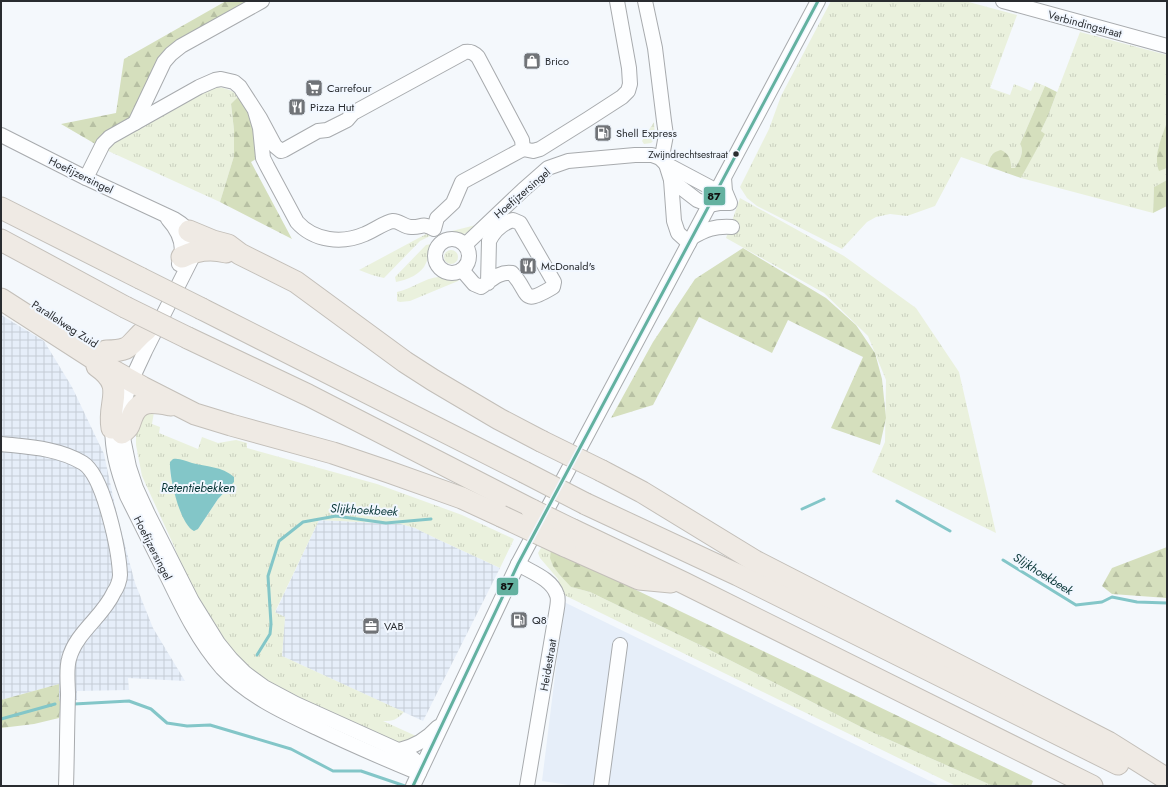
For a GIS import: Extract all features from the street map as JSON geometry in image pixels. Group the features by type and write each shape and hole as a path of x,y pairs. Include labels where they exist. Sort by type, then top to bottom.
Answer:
{"highway":[{"path":"1,208 586,504 738,575 1163,786"},
{"path":"189,231 213,241 228,245 240,254 296,282 399,358 498,419 642,492 755,561 1108,742 1167,779"},
{"path":"1,240 125,307 308,396 505,507 569,538 684,583 1092,786"},
{"path":"188,255 216,249 240,254"},
{"name":"Parallelweg Zuid","path":"1,283 106,351 128,376"},
{"name":"Parallelweg Zuid","path":"1,299 105,366 128,376"},
{"path":"106,351 120,351 128,348 147,329"},
{"path":"83,351 95,365 108,375 112,382 114,397 111,420 117,431 130,426 136,409 145,403 180,406"},
{"path":"128,376 195,414 333,453 462,498 505,507"}],"street":[{"path":"135,123 164,62 171,54 181,46 262,1"},
{"path":"434,229 437,218 453,203 462,182 523,149 533,151 540,149 622,97 628,91 630,78 617,1"},
{"path":"645,1 654,48 666,135 662,151 663,161 670,180 674,221 678,233 690,241"},
{"path":"418,775 518,564 818,1"},
{"name":"Verbindingstraat","path":"1003,1 1167,46"},
{"path":"86,178 106,140 199,87 215,80 221,79 234,82 240,87 275,146 281,151 318,131 327,130 347,120 353,113 469,51 478,57 522,140 523,149"},
{"path":"255,111 260,128 263,158 297,222 304,230 313,235 333,240 358,237 393,221 410,227 427,225 434,229 442,242"},
{"name":"Hoefijzersingel","path":"1,136 86,178 162,213 184,225 189,231"},
{"name":"Hoefijzersingel","path":"465,245 517,195 548,168 568,161 635,155 652,156 663,161"},
{"path":"663,161 717,191"},
{"path":"670,180 697,200 710,205 730,202 725,191 724,178"},
{"path":"690,241 704,230 718,227 732,227 721,220 714,213 710,205"},
{"name":"Hoefijzersingel","path":"128,376 191,260 182,246 179,234 162,213"},
{"path":"462,270 474,284 481,287 488,283 501,273 512,273 526,294 531,297 537,296 553,287 554,282 520,223 513,220 502,226 491,237 489,241 488,283"},
{"path":"188,255 193,238 189,231"},
{"path":"451,239 465,245 469,256 466,266 462,270 452,274 441,270 437,266 434,256 438,246 442,242 451,239"},
{"name":"Hoefijzersingel","path":"188,255 147,329 128,376 117,431 119,474 127,496 193,626 206,648 223,669 241,685 291,716 418,775"},
{"name":"Hoefijzersingel","path":"117,431 136,488 148,514 199,613 218,643 231,659 245,673 264,687 296,704 408,755 418,775"},
{"path":"1,444 39,448 66,454 84,464 94,476 103,495 116,547 120,577 114,593 100,614 77,640 68,660 66,786"},
{"name":"Heidestraat","path":"518,564 552,586 558,596 527,786"},
{"path":"601,786 620,644"},
{"path":"399,750 412,747 421,741 434,731 443,720"}],"shaded area":[{"path":"1,315 44,341 72,387 104,454 117,515 135,583 153,628 185,681 128,678 129,690 77,691 77,700 59,701 59,684 1,700"},
{"path":"319,520 401,524 415,528 500,568 423,721 282,656 285,617 275,613"},
{"path":"564,602 940,786 575,786 542,781"}],"green space":[{"path":"226,1 253,1 159,60 129,118 97,145 61,124 116,113 124,59"},
{"path":"831,1 965,1 1017,15 990,88 1010,95 1014,84 1031,91 1035,82 1045,86 1020,144 1022,153 1015,168 1011,168 992,154 987,166 961,157 935,206 907,216 890,214 876,217 867,222 842,249 757,206 747,198 740,187 769,129 781,96"},
{"path":"1080,32 1167,55 1167,122 1158,149 1159,170 1167,168 1167,180 1154,187 1153,213 1021,178 1044,134 1041,131"},
{"path":"1045,86 1057,92 1041,131 1045,134 1021,178 987,166 993,154 1001,150 1009,157 1011,168 1015,168 1022,153 1020,144"},
{"path":"216,87 229,90 239,96 231,105 234,130 234,156 220,202 106,150 109,144 200,92"},
{"path":"239,96 251,115 255,130 256,159 251,162 292,239 220,202 234,156 234,130 231,104"},
{"path":"654,122 655,139 651,143 644,144 642,141"},
{"path":"1167,122 1167,168 1159,171 1157,165 1158,152"},
{"path":"1167,180 1167,206 1153,213 1154,187"},
{"path":"740,198 844,256 916,308 959,372 996,533 872,472 885,442 886,380 868,336 824,293 726,238"},
{"path":"477,226 474,229 460,235 448,232"},
{"path":"428,233 430,236 420,241 384,278 359,270"},
{"path":"431,244 424,267 418,273 409,278 396,282 395,277 426,245"},
{"path":"743,248 826,298 856,325 875,353 882,379 886,418 880,445 831,428 863,357 788,320 772,353 699,317 653,405 611,418 653,342 695,279"},
{"path":"448,250 454,250 458,254 458,260 454,264 448,264 444,260 444,254"},
{"path":"439,277 448,280 459,280 410,301 397,301 397,292 408,289 428,279"},
{"path":"154,412 152,424 160,427 159,433 198,449 202,437 218,443 236,440 247,443 247,448 377,484 462,515 514,539 500,568 415,528 401,524 319,520 275,612 285,617 282,656 404,712 395,720 383,721 416,736 415,740 402,745 271,686 229,650 187,582 174,546 142,476 136,445 136,433 141,419 146,414","holes":["170,462 188,462 232,485 218,499 198,529 174,490 170,472"]},
{"path":"542,546 551,549 571,587 590,592 702,646 865,729 993,786 956,786 562,594 558,579 540,558 538,553"},
{"path":"1167,547 1167,598 1112,594 1102,586 1112,568"},
{"path":"551,549 1033,781 1031,786 993,786 865,729 702,646 590,592 571,587 553,566 550,558"},
{"path":"59,684 59,701 61,701 59,718 34,724 1,728 1,700"}],"water":[{"name":"Retentiebekken","path":"173,459 180,459 219,469 234,477 234,482 218,499 198,529 194,531 184,520 176,500 170,469 170,462"}],"waterway":[{"name":"Slijkhoekbeek","path":"802,509 824,499"},
{"name":"Slijkhoekbeek","path":"897,501 950,531"},
{"name":"Slijkhoekbeek","path":"257,655 270,634 271,624 268,576 279,541 303,522 336,516 386,523 431,519"},
{"name":"Slijkhoekbeek","path":"1003,560 1076,605 1102,602 1112,597 1137,602 1167,603"},
{"path":"74,704 129,701 151,709 167,723 187,726 210,725 291,749 333,771 361,771 405,786"},
{"path":"1,719 55,704"}],"transit line":[{"name":"87","path":"413,786 518,564 818,1"}],"place":[{"name":"Brico","path":"532,61"},
{"name":"Carrefour","path":"314,88"},
{"name":"Pizza Hut","path":"297,107"},
{"name":"Shell Express","path":"603,133"},
{"name":"Zwijndrechtsestraat","path":"736,154"},
{"name":"McDonald's","path":"528,266"},
{"name":"Q8","path":"519,620"},
{"name":"VAB","path":"371,626"}]}
